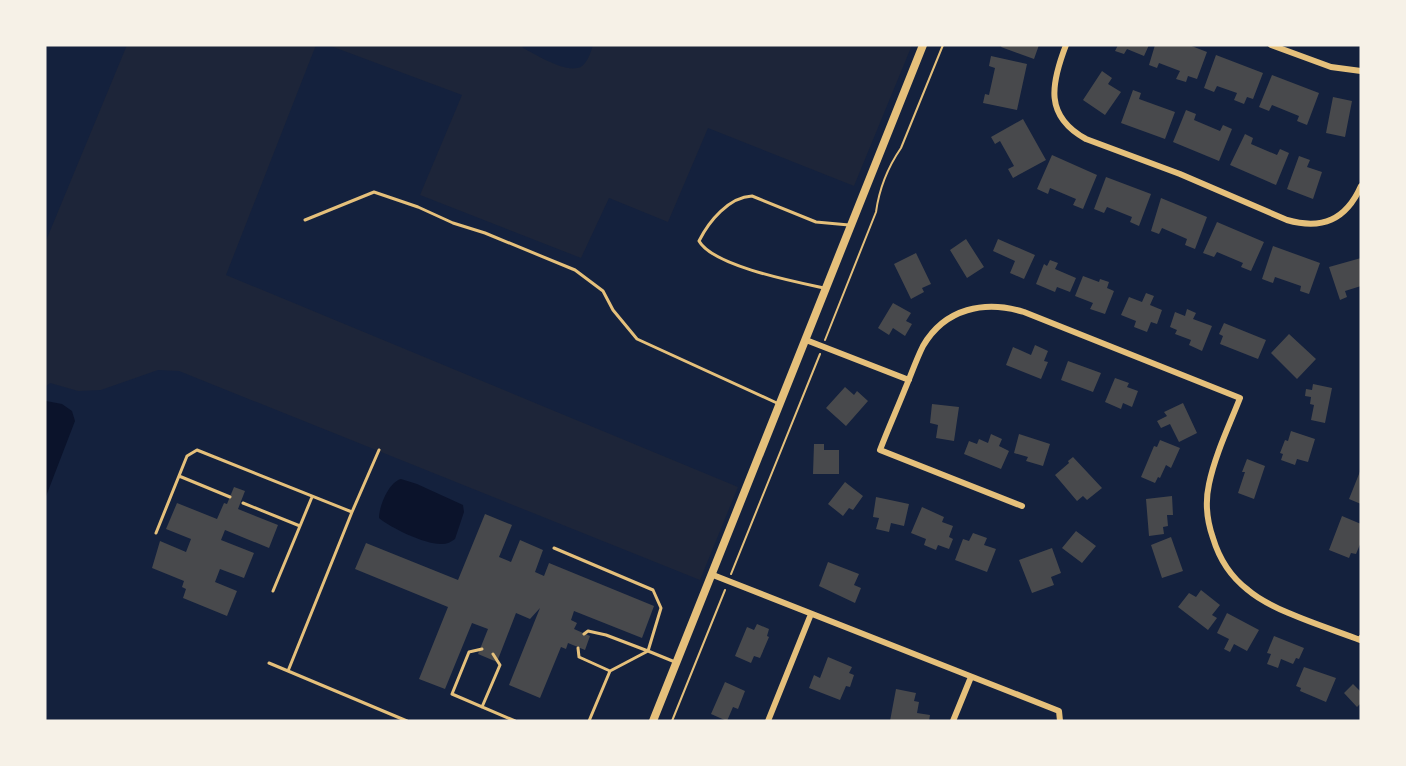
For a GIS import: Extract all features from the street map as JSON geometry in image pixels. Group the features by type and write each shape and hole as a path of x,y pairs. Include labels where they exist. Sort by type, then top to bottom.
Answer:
{"street":[{"path":"653,721 923,45"},
{"path":"1066,45 1055,75 1054,96 1064,123 1073,132 1086,139 1180,174 1287,220 1302,224 1325,222 1338,217 1348,209 1361,186"},
{"path":"1270,45 1331,67 1361,71"},
{"path":"1022,506 880,450 924,345 944,322 975,308 992,305 1024,312 1240,398 1209,485 1207,509 1218,554 1231,573 1248,591 1275,606 1360,640 1361,638"},
{"path":"806,340 909,380"},
{"path":"713,575 1059,711 1060,721"},
{"path":"768,721 811,614"},
{"path":"953,721 971,677"}],"lane":[{"path":"304,220 374,192 418,207 453,223 484,233 575,270 603,291 613,310 638,339 780,405"},
{"path":"826,289 762,274 735,264 702,246 699,240 719,213 742,197 752,196 816,222 851,225"},
{"path":"156,534 187,456 197,450 352,512"},
{"path":"288,671 379,450"},
{"path":"179,476 230,497"},
{"path":"273,591 312,497"},
{"path":"243,502 300,526"},
{"path":"554,548 653,590 661,608 648,651 610,671 589,721"},
{"path":"584,633 588,631 606,635 677,663"},
{"path":"578,648 579,657 610,671"},
{"path":"482,649 469,652 452,694 515,721"},
{"path":"482,707 500,665 494,654"},
{"path":"269,663 407,721"}],"path":[{"path":"672,721 876,212 878,199 893,160 901,148 943,45"}],"shaded area":[{"path":"127,45 316,45 226,275 738,487 700,580 179,371 158,370 101,390 78,391 50,383 45,387 45,243"},
{"path":"328,45 522,45 523,48 546,60 573,68 585,63 593,45 912,45 854,186 708,128 668,222 609,198 581,258 420,195 462,95"},
{"path":"46,401 62,404 72,411 75,421 45,499"},
{"path":"401,479 463,505 464,512 455,539 444,544 427,542 400,531 379,518 386,495 392,485"}],"building":[{"path":"1002,45 1039,45 1034,59 1001,47"},
{"path":"1118,45 1149,45 1144,56 1127,49 1124,54 1115,51"},
{"path":"1155,45 1189,45 1207,52 1197,79 1188,76 1186,82 1176,79 1180,71 1159,63 1157,68 1149,65"},
{"path":"1216,55 1263,73 1253,99 1247,97 1244,104 1234,100 1237,93 1217,86 1214,92 1204,88"},
{"path":"991,56 1027,64 1017,110 983,103 985,94 989,95 995,68 989,66"},
{"path":"1102,71 1112,78 1108,84 1121,92 1105,115 1083,100"},
{"path":"1272,75 1319,93 1307,125 1297,121 1299,116 1272,105 1269,111 1259,107"},
{"path":"1133,90 1141,93 1139,99 1175,112 1165,139 1121,123"},
{"path":"1333,97 1352,101 1345,137 1326,133"},
{"path":"1186,110 1196,114 1194,120 1220,131 1223,125 1232,129 1219,161 1173,142"},
{"path":"1023,119 1046,160 1013,178 1008,169 1014,166 1000,141 995,144 991,137"},
{"path":"1245,134 1253,138 1251,144 1277,155 1280,149 1289,153 1276,185 1230,165"},
{"path":"1052,155 1097,175 1083,209 1073,205 1076,199 1050,188 1048,194 1037,189"},
{"path":"1299,156 1310,160 1307,167 1322,172 1313,199 1287,189"},
{"path":"1106,177 1151,194 1139,226 1130,222 1132,217 1107,207 1104,213 1094,209"},
{"path":"1161,198 1207,217 1195,249 1185,245 1187,239 1162,228 1159,234 1151,231"},
{"path":"1217,222 1264,242 1251,271 1241,267 1243,263 1217,252 1214,257 1203,253"},
{"path":"966,239 984,267 967,278 950,250"},
{"path":"998,239 1035,255 1024,279 1010,273 1015,261 993,251"},
{"path":"1273,246 1320,263 1309,294 1300,291 1301,286 1275,277 1273,283 1262,279"},
{"path":"916,253 931,284 922,288 924,292 911,299 894,264"},
{"path":"1361,258 1361,286 1345,291 1347,297 1340,300 1329,267"},
{"path":"1050,260 1058,263 1055,269 1076,278 1070,292 1057,287 1055,292 1036,284 1044,264 1047,266"},
{"path":"1083,276 1099,282 1100,279 1109,282 1107,288 1114,291 1105,314 1090,309 1093,303 1075,296"},
{"path":"1146,293 1154,296 1150,305 1162,310 1157,324 1151,322 1147,332 1134,327 1136,321 1121,315 1129,297 1142,302"},
{"path":"893,303 911,313 906,321 912,324 905,336 893,328 889,335 878,328"},
{"path":"1187,309 1196,313 1193,319 1212,326 1202,351 1189,345 1191,340 1175,334 1177,330 1170,327 1175,312 1185,316"},
{"path":"1224,323 1266,340 1258,359 1220,344 1223,336 1219,334"},
{"path":"1289,334 1316,359 1297,379 1271,353"},
{"path":"1035,345 1048,351 1044,361 1048,362 1041,379 1006,365 1013,347 1031,355"},
{"path":"1068,361 1101,373 1093,392 1061,380"},
{"path":"1115,378 1129,383 1127,387 1138,391 1132,407 1123,403 1121,409 1105,402"},
{"path":"1313,384 1332,388 1325,423 1311,420 1314,405 1310,404 1311,397 1305,396 1306,389 1312,390"},
{"path":"845,387 854,395 857,391 868,401 846,426 826,408"},
{"path":"1183,403 1197,433 1179,442 1170,424 1161,428 1157,421 1167,416 1164,412"},
{"path":"932,404 959,407 954,441 936,438 938,425 930,423"},
{"path":"1291,431 1315,439 1308,462 1297,459 1295,465 1281,460 1283,454 1280,453"},
{"path":"991,434 1002,439 999,446 1009,451 1001,469 964,454 969,441 977,444 979,439 988,443"},
{"path":"1019,434 1050,444 1043,466 1026,461 1028,457 1014,453"},
{"path":"1160,440 1180,448 1171,468 1166,465 1155,483 1141,477 1154,446 1157,447"},
{"path":"814,444 824,444 824,450 839,450 839,474 813,474"},
{"path":"1073,457 1102,488 1087,500 1083,496 1077,501 1055,475"},
{"path":"1247,459 1265,466 1254,499 1238,493"},
{"path":"1361,469 1361,504 1349,499"},
{"path":"845,482 863,496 853,510 849,508 843,516 828,504"},
{"path":"234,487 245,491 238,509 278,525 269,548 225,530 221,540 254,553 244,578 220,569 215,582 237,591 227,616 183,598 186,589 182,587 184,581 152,568 160,541 186,552 191,539 166,529 177,503 217,519"},
{"path":"1172,496 1173,515 1167,515 1168,526 1163,527 1164,534 1149,536 1146,499"},
{"path":"876,497 909,504 904,526 891,523 889,532 876,529 879,518 873,517"},
{"path":"922,507 944,517 942,522 953,526 949,537 953,539 949,549 938,545 936,550 924,545 926,539 911,533"},
{"path":"485,514 512,525 499,557 511,562 520,540 543,550 535,572 544,576 549,563 654,606 642,638 574,611 571,620 577,623 574,629 590,636 585,650 568,643 566,649 561,647 540,698 509,685 540,608 530,619 516,613 497,662 478,654 488,629 472,623 445,689 419,679 448,607 355,569 366,543 458,580"},
{"path":"1342,516 1361,524 1361,542 1356,554 1351,553 1349,558 1329,550"},
{"path":"1076,531 1096,546 1082,563 1062,548"},
{"path":"973,533 987,538 984,545 996,549 987,572 955,560 963,539 969,541"},
{"path":"1171,537 1183,571 1162,578 1151,545"},
{"path":"1052,548 1061,573 1051,577 1054,585 1032,593 1019,560"},
{"path":"828,562 859,574 854,585 861,588 855,603 819,586"},
{"path":"1201,590 1220,605 1212,615 1217,618 1208,630 1178,607 1189,593 1196,597"},
{"path":"1227,613 1259,630 1247,651 1234,644 1230,652 1224,649 1229,639 1217,633"},
{"path":"757,624 769,629 767,636 769,637 760,658 754,656 751,663 735,656 747,627 754,630"},
{"path":"1274,636 1304,648 1299,659 1296,658 1293,664 1281,659 1278,668 1267,664 1271,654 1267,653"},
{"path":"828,657 852,667 849,673 854,675 850,687 846,686 840,700 809,688 814,675 820,678"},
{"path":"1304,667 1336,678 1326,702 1300,691 1301,688 1296,686"},
{"path":"725,682 745,691 738,709 733,707 727,721 711,714"},
{"path":"1353,684 1361,692 1361,703 1357,707 1344,693"},
{"path":"896,689 916,693 914,701 919,702 917,713 930,715 929,721 890,721"}]}
